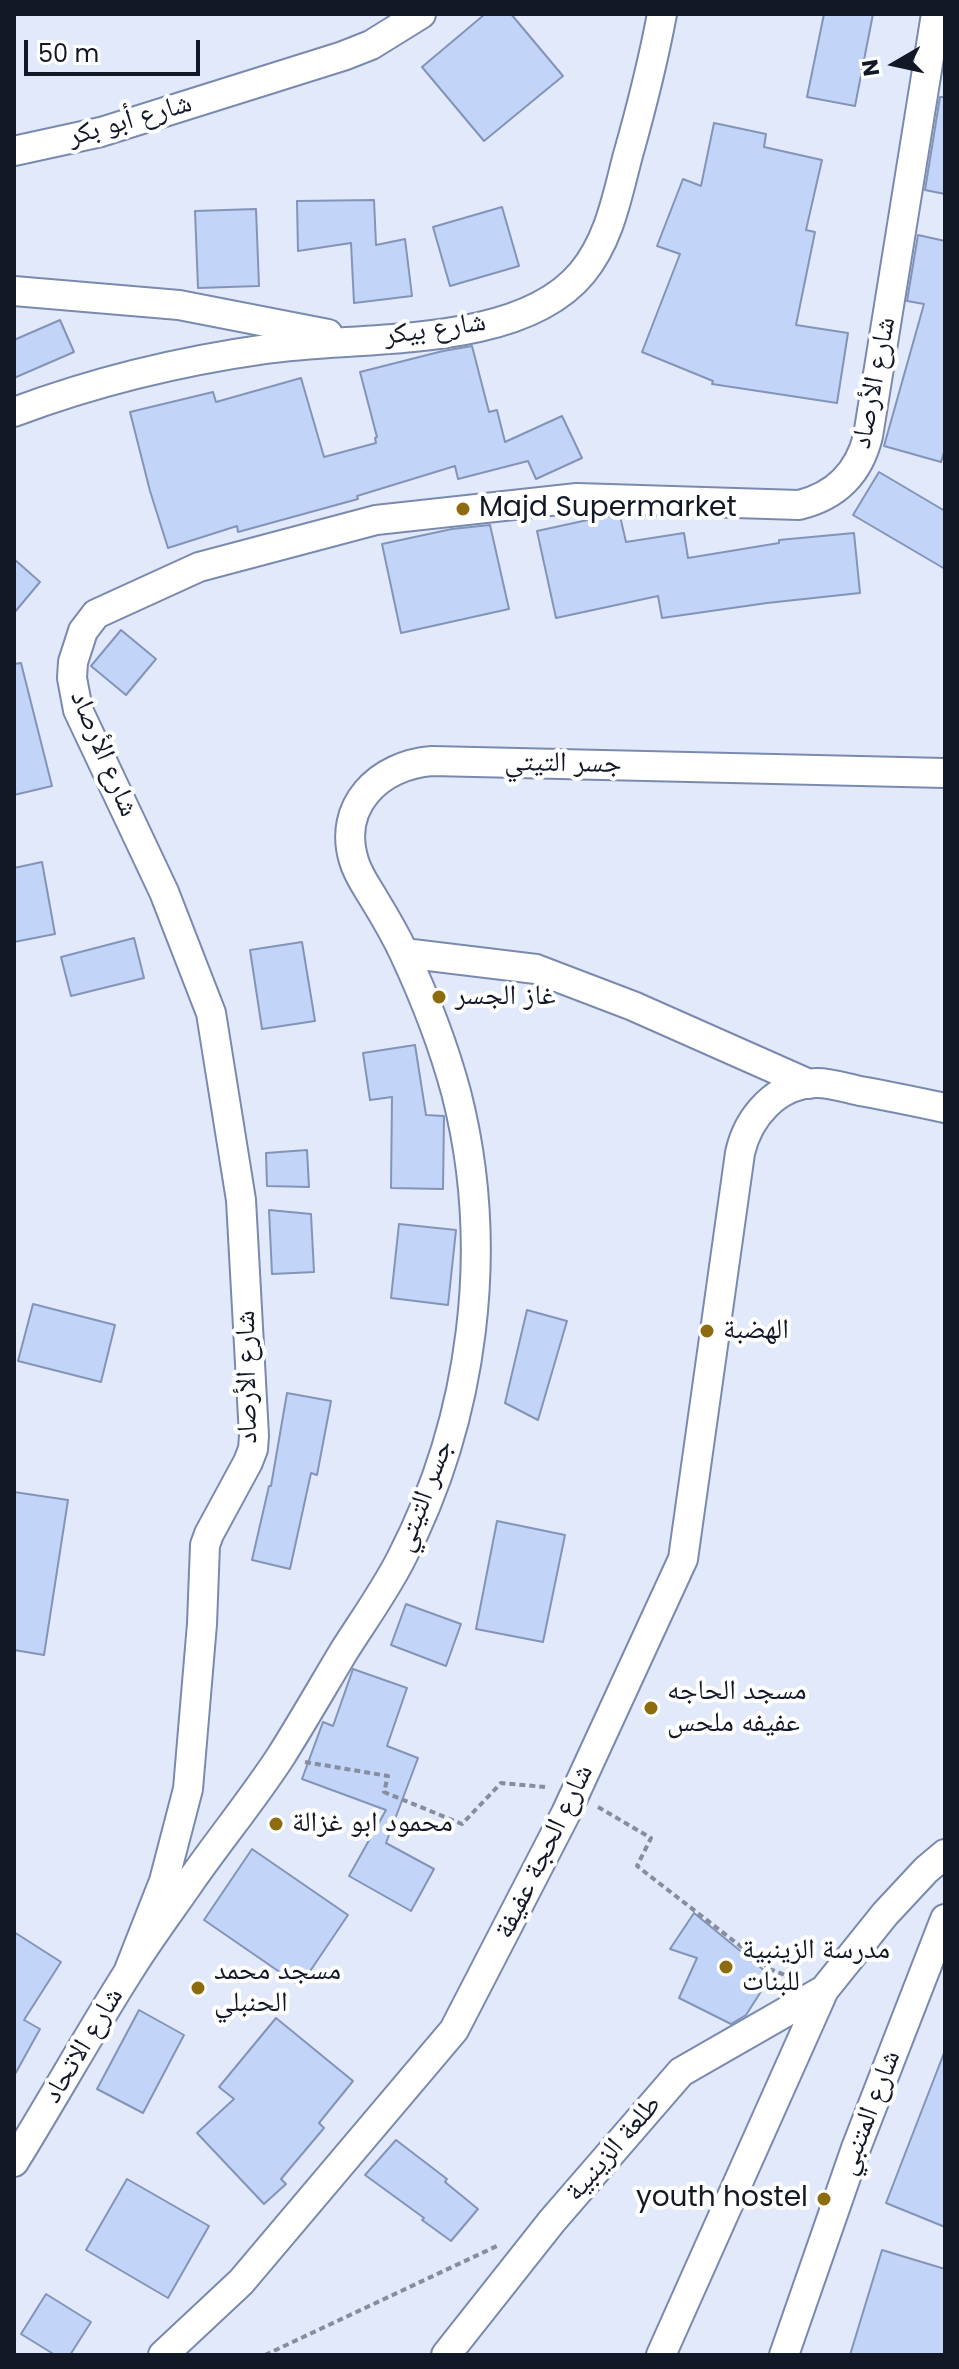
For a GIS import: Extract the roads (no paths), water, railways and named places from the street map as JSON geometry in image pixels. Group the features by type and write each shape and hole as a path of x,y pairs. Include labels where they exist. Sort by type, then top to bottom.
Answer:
{"street":[{"name":"شارع أبو بكر","path":"14,151 101,132 343,56 371,45 421,14"},
{"name":"شارع الأرصاد","path":"129,1970 164,1881 188,1789 202,1624 205,1545 248,1462 254,1436 241,1200 211,1013 164,892 78,710 72,678 77,646 83,631 96,614 199,567 376,520 577,498 783,506 814,501 840,486 859,462 868,436 936,14"},
{"name":"شارع بيكر","path":"14,412 111,382 194,362 267,349 431,335 513,318 532,311 558,295 581,274 608,229 638,119 661,17"},
{"path":"14,291 179,305 361,340"},
{"name":"جسر التيتي","path":"129,1970 280,1758 380,1597 420,1520 449,1438 467,1354 473,1310 475,1238 465,1138 445,1053 431,1012 404,952 354,862 351,833 359,804 367,792 377,781 402,766 432,761 945,773"},
{"path":"404,952 536,969 633,1006 809,1084 819,1083 945,1108"},
{"name":"شارع الحجة عفيفة","path":"163,2355 241,2282 454,2030 575,1794 683,1559 740,1153 748,1128 767,1104 780,1094 809,1084"},
{"path":"661,2355 824,1990 885,1914 945,1854"},
{"name":"شارع المتنبي","path":"784,2355 856,2148 945,1919"},
{"name":"شارع الاتحاد","path":"14,2162 129,1970"},
{"name":"طلعة الزينبية","path":"446,2355 552,2221 681,2072 824,1990"}],"place":[{"name":"Majd Supermarket","path":"463,509"},
{"name":"غاز الجسر","path":"439,997"},
{"name":"الهضبة","path":"707,1331"},
{"name":"مسجد الحاجه عفيفه ملحس","path":"651,1708"},
{"name":"محمود ابو غزالة","path":"276,1824"},
{"name":"مدرسة الزينبية للبنات","path":"726,1967"},
{"name":"مسجد محمد الحنبلي","path":"198,1988"},
{"name":"youth hostel","path":"824,2199"}]}
